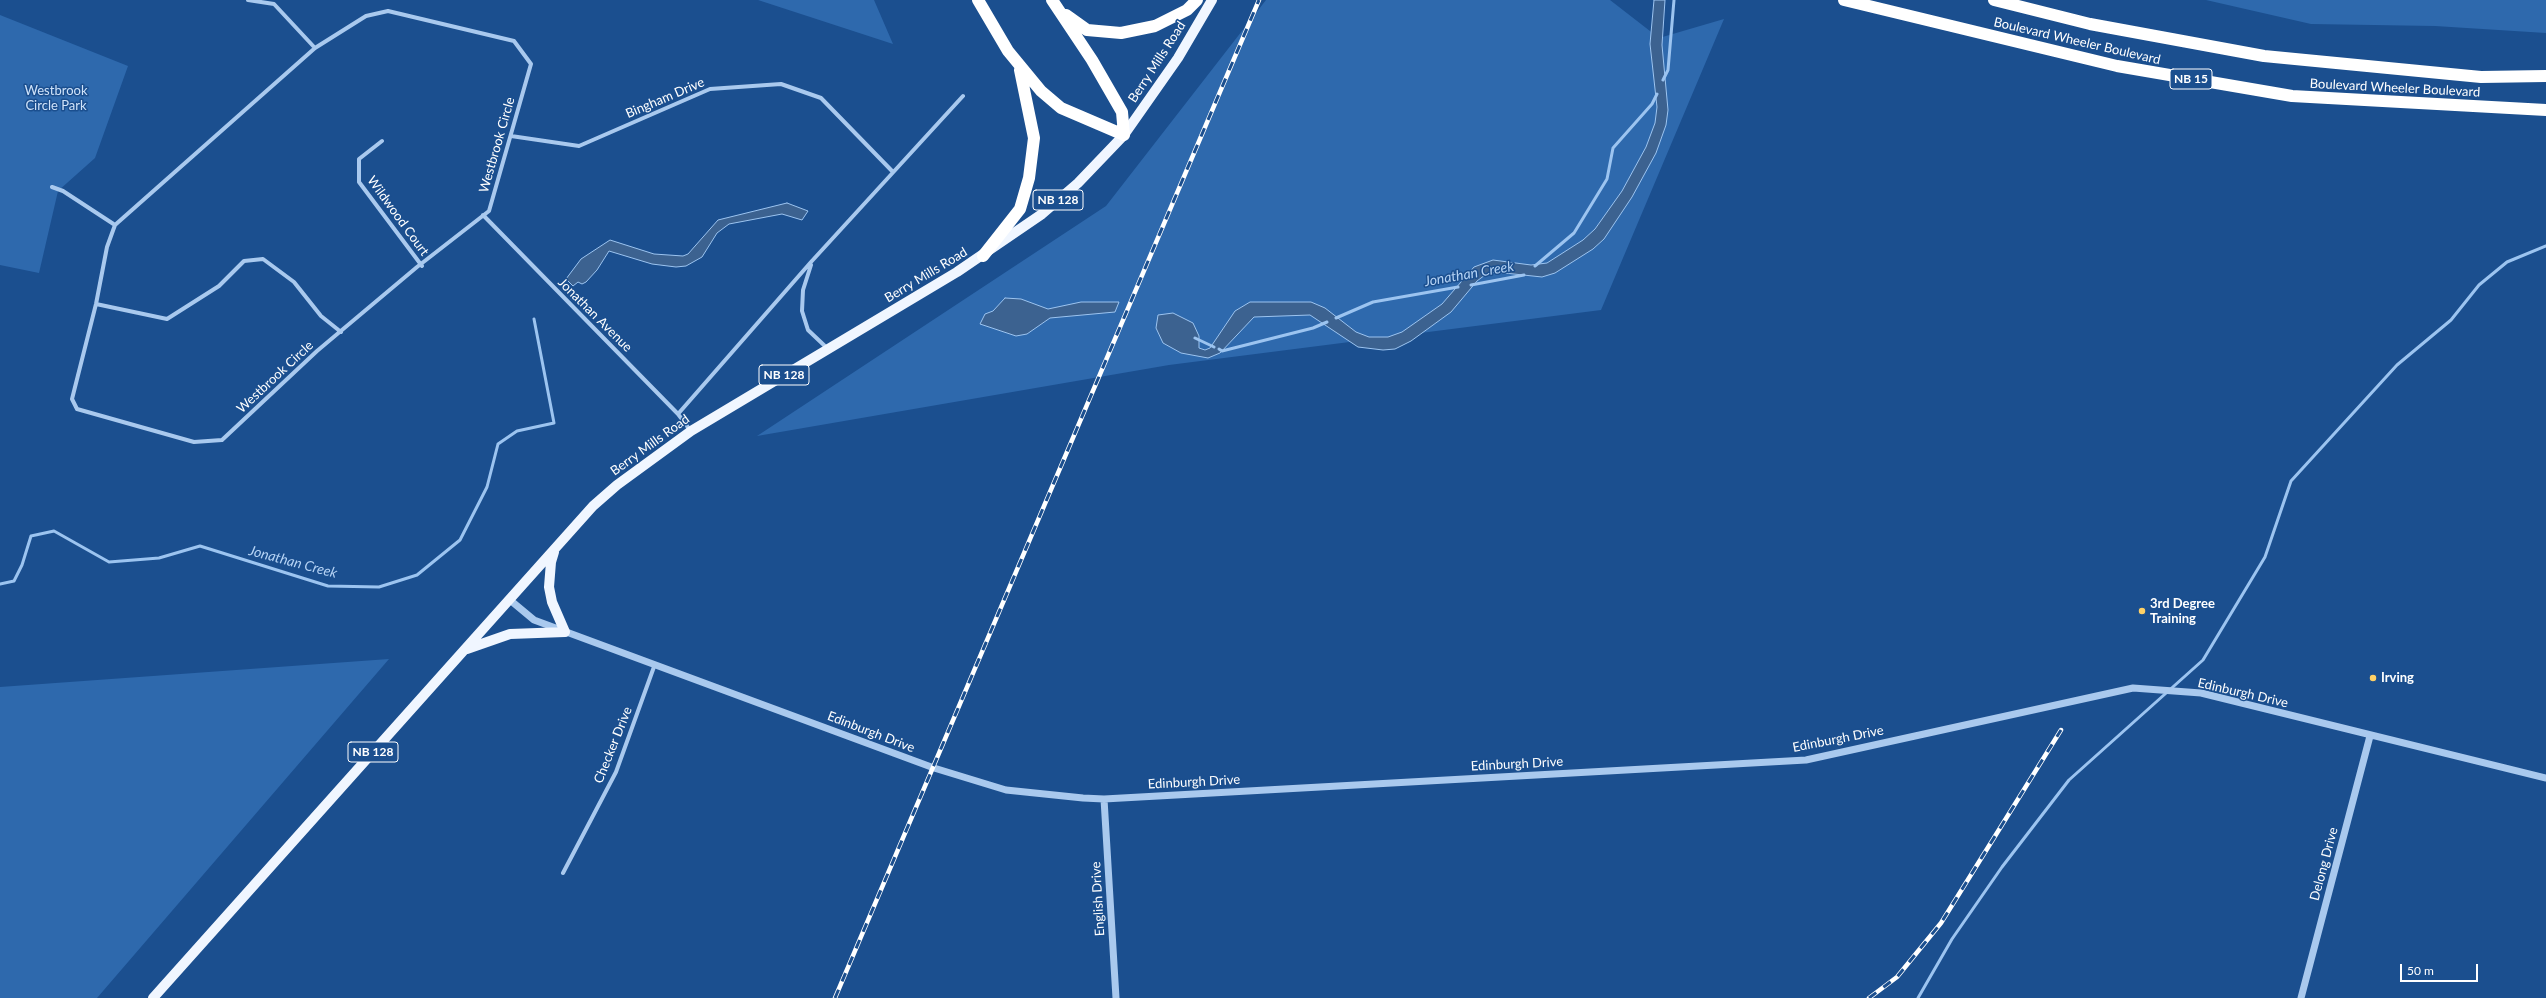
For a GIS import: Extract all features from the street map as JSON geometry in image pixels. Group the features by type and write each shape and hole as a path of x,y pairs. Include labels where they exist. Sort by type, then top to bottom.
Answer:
{"highway":[{"path":"978,0 1019,66 1041,91 1061,108 1124,135 1122,112 1092,60 1052,0"},
{"path":"1060,11 1087,30 1121,33 1155,26 1187,10 1197,0"},
{"name":"Boulevard Wheeler Boulevard","path":"1844,0 2117,66 2292,96 2546,110"},
{"name":"Boulevard Wheeler Boulevard","path":"1994,0 2090,24 2264,56 2481,77 2546,76"},
{"path":"983,256 1020,209 1029,178 1034,138 1019,66"}],"main road":[{"name":"Berry Mills Road","path":"556,547 593,506 617,485 691,431 827,348 983,256 1042,214 1072,188 1124,135 1178,58 1212,0"},
{"name":"NB 128","path":"153,998 556,547"},
{"path":"465,650 510,634 565,632 552,602 549,587 551,562 556,547"}],"street":[{"path":"248,0 274,4 315,48"},
{"name":"Westbrook Circle","path":"388,11 514,41 531,64 511,136 488,211 422,266 417,267 341,332 222,440 194,442 77,409 72,399 96,304 107,247 114,225 315,48 366,16 388,11"},
{"name":"Bingham Drive","path":"511,136 579,146 710,89 780,84 821,98 893,172"},
{"path":"678,414 811,262 963,96"},
{"name":"Wildwood Court","path":"382,141 359,159 358,182 422,266"},
{"path":"52,187 63,191 114,225"},
{"name":"Jonathan Avenue","path":"483,215 678,414 691,431"},
{"path":"96,304 167,319 219,286 244,261 262,259 294,282 321,316 341,332"},
{"path":"811,262 803,290 802,311 808,330 827,348"},
{"name":"Edinburgh Drive","path":"510,600 534,620 934,768 1006,790 1104,799 1806,760 2133,688 2201,693 2370,736 2546,778"},
{"name":"Checker Drive","path":"563,873 616,772 655,664"},
{"name":"Delong Drive","path":"2301,998 2370,736"},
{"name":"English Drive","path":"1104,799 1116,998"}],"green space":[{"path":"758,0 874,0 893,44"},
{"path":"1266,0 1610,0 1659,38 1724,19 1601,310 1169,365 757,436 1106,206"},
{"path":"2206,0 2546,0 2546,33 2435,26 2311,24"},
{"name":"Westbrook Circle Park","path":"0,15 128,66 95,158 58,191 39,273 0,265"},
{"path":"389,659 97,998 0,998 0,687"}],"water":[{"path":"1654,0 1665,0 1662,45 1668,110 1666,125 1656,153 1632,197 1604,239 1593,249 1555,273 1542,277 1495,272 1485,275 1477,281 1451,312 1411,341 1395,349 1383,350 1358,347 1310,315 1254,317 1220,353 1208,358 1181,353 1163,343 1156,328 1158,315 1173,313 1193,323 1199,336 1199,348 1205,350 1210,348 1235,311 1250,302 1311,302 1325,308 1356,332 1369,337 1388,337 1402,332 1442,304 1474,267 1493,260 1531,265 1547,263 1583,240 1595,229 1622,191 1646,147 1655,123 1657,107 1650,44"},
{"path":"787,203 808,211 802,220 782,214 729,224 717,233 702,257 686,266 676,267 652,264 609,251 597,270 586,282 582,284 578,282 573,286 566,279 581,259 610,240 654,254 683,256 688,254 718,220"},
{"path":"1005,298 1021,299 1048,309 1081,302 1119,302 1115,312 1050,318 1027,334 1016,336 980,324 985,314 993,311"}],"waterway":[{"name":"Jonathan Creek","path":"1663,80 1668,70 1674,0"},
{"name":"Jonathan Creek","path":"1535,266 1574,233 1607,179 1613,148 1652,104 1657,94"},
{"path":"1918,998 1952,939 2002,867 2069,780 2203,660 2265,557 2291,481 2397,365 2451,320 2479,285 2507,262 2546,246"},
{"name":"Jonathan Creek","path":"1471,285 1524,275"},
{"name":"Jonathan Creek","path":"1336,318 1373,302 1458,287"},
{"name":"Jonathan Creek","path":"0,584 14,581 22,565 31,536 54,531 109,562 159,558 200,546 328,586 379,587 417,575 460,540 487,487 498,444 517,431 554,423 534,319"},
{"name":"Jonathan Creek","path":"1219,349 1222,351 1313,328 1327,322"},
{"name":"Jonathan Creek","path":"1195,338 1214,347"}],"railway":[{"path":"835,998 1259,0"},
{"path":"1869,998 1897,977 1941,923 2061,730"}],"place":[{"name":"3rd Degree Training","path":"2142,611"},
{"name":"Irving","path":"2373,678"}]}
